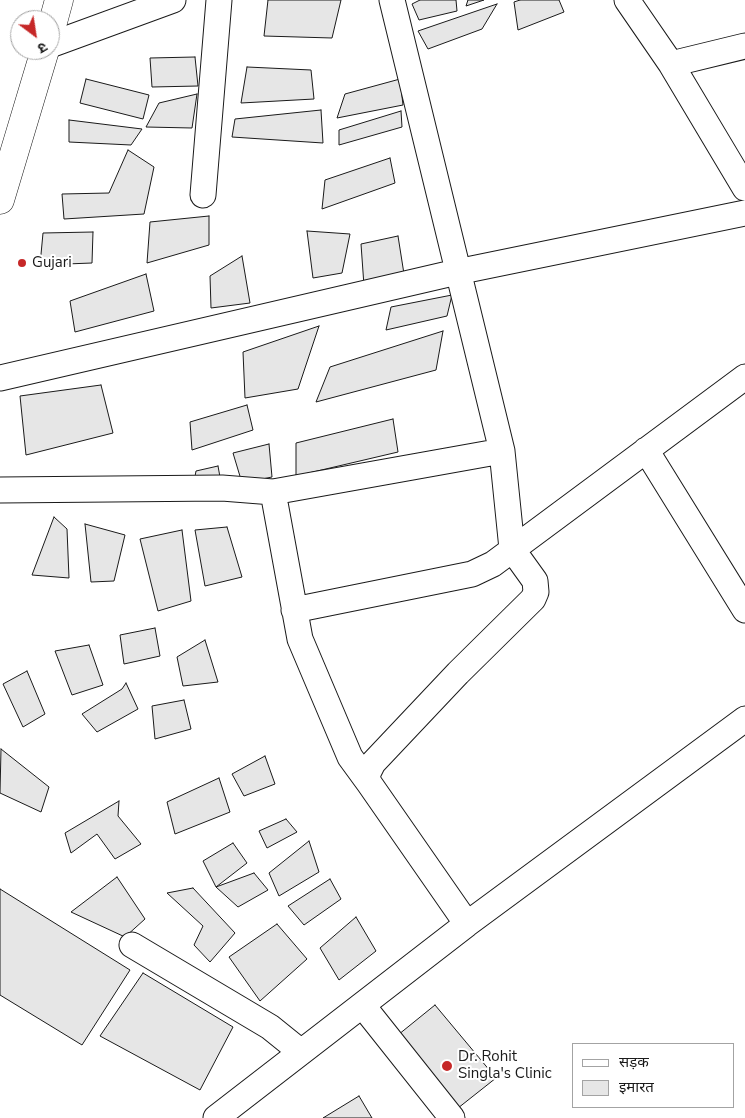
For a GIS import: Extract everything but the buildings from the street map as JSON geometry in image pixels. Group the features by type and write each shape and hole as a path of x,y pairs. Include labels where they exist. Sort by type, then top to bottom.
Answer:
{"street":[{"path":"60,40 173,0"},
{"path":"203,195 219,0"},
{"path":"369,783 367,776 373,763 458,673 533,599 536,592 535,581 512,548 502,452 392,0"},
{"path":"628,0 671,64 745,188"},
{"path":"671,64 745,46"},
{"path":"0,200 42,60"},
{"path":"0,378 457,272 745,214"},
{"path":"294,610 472,574 493,564 512,548 745,377"},
{"path":"646,450 745,610"},
{"path":"0,490 222,488 273,492 502,452"},
{"path":"273,492 300,639 350,757 467,924"},
{"path":"216,1118 467,924 745,719"},
{"path":"132,945 270,1027 301,1052"},
{"path":"363,1006 452,1118"}],"place":[{"name":"Gujari","path":"22,263"},
{"name":"Dr. Rohit Singla's Clinic","path":"447,1066"}]}
